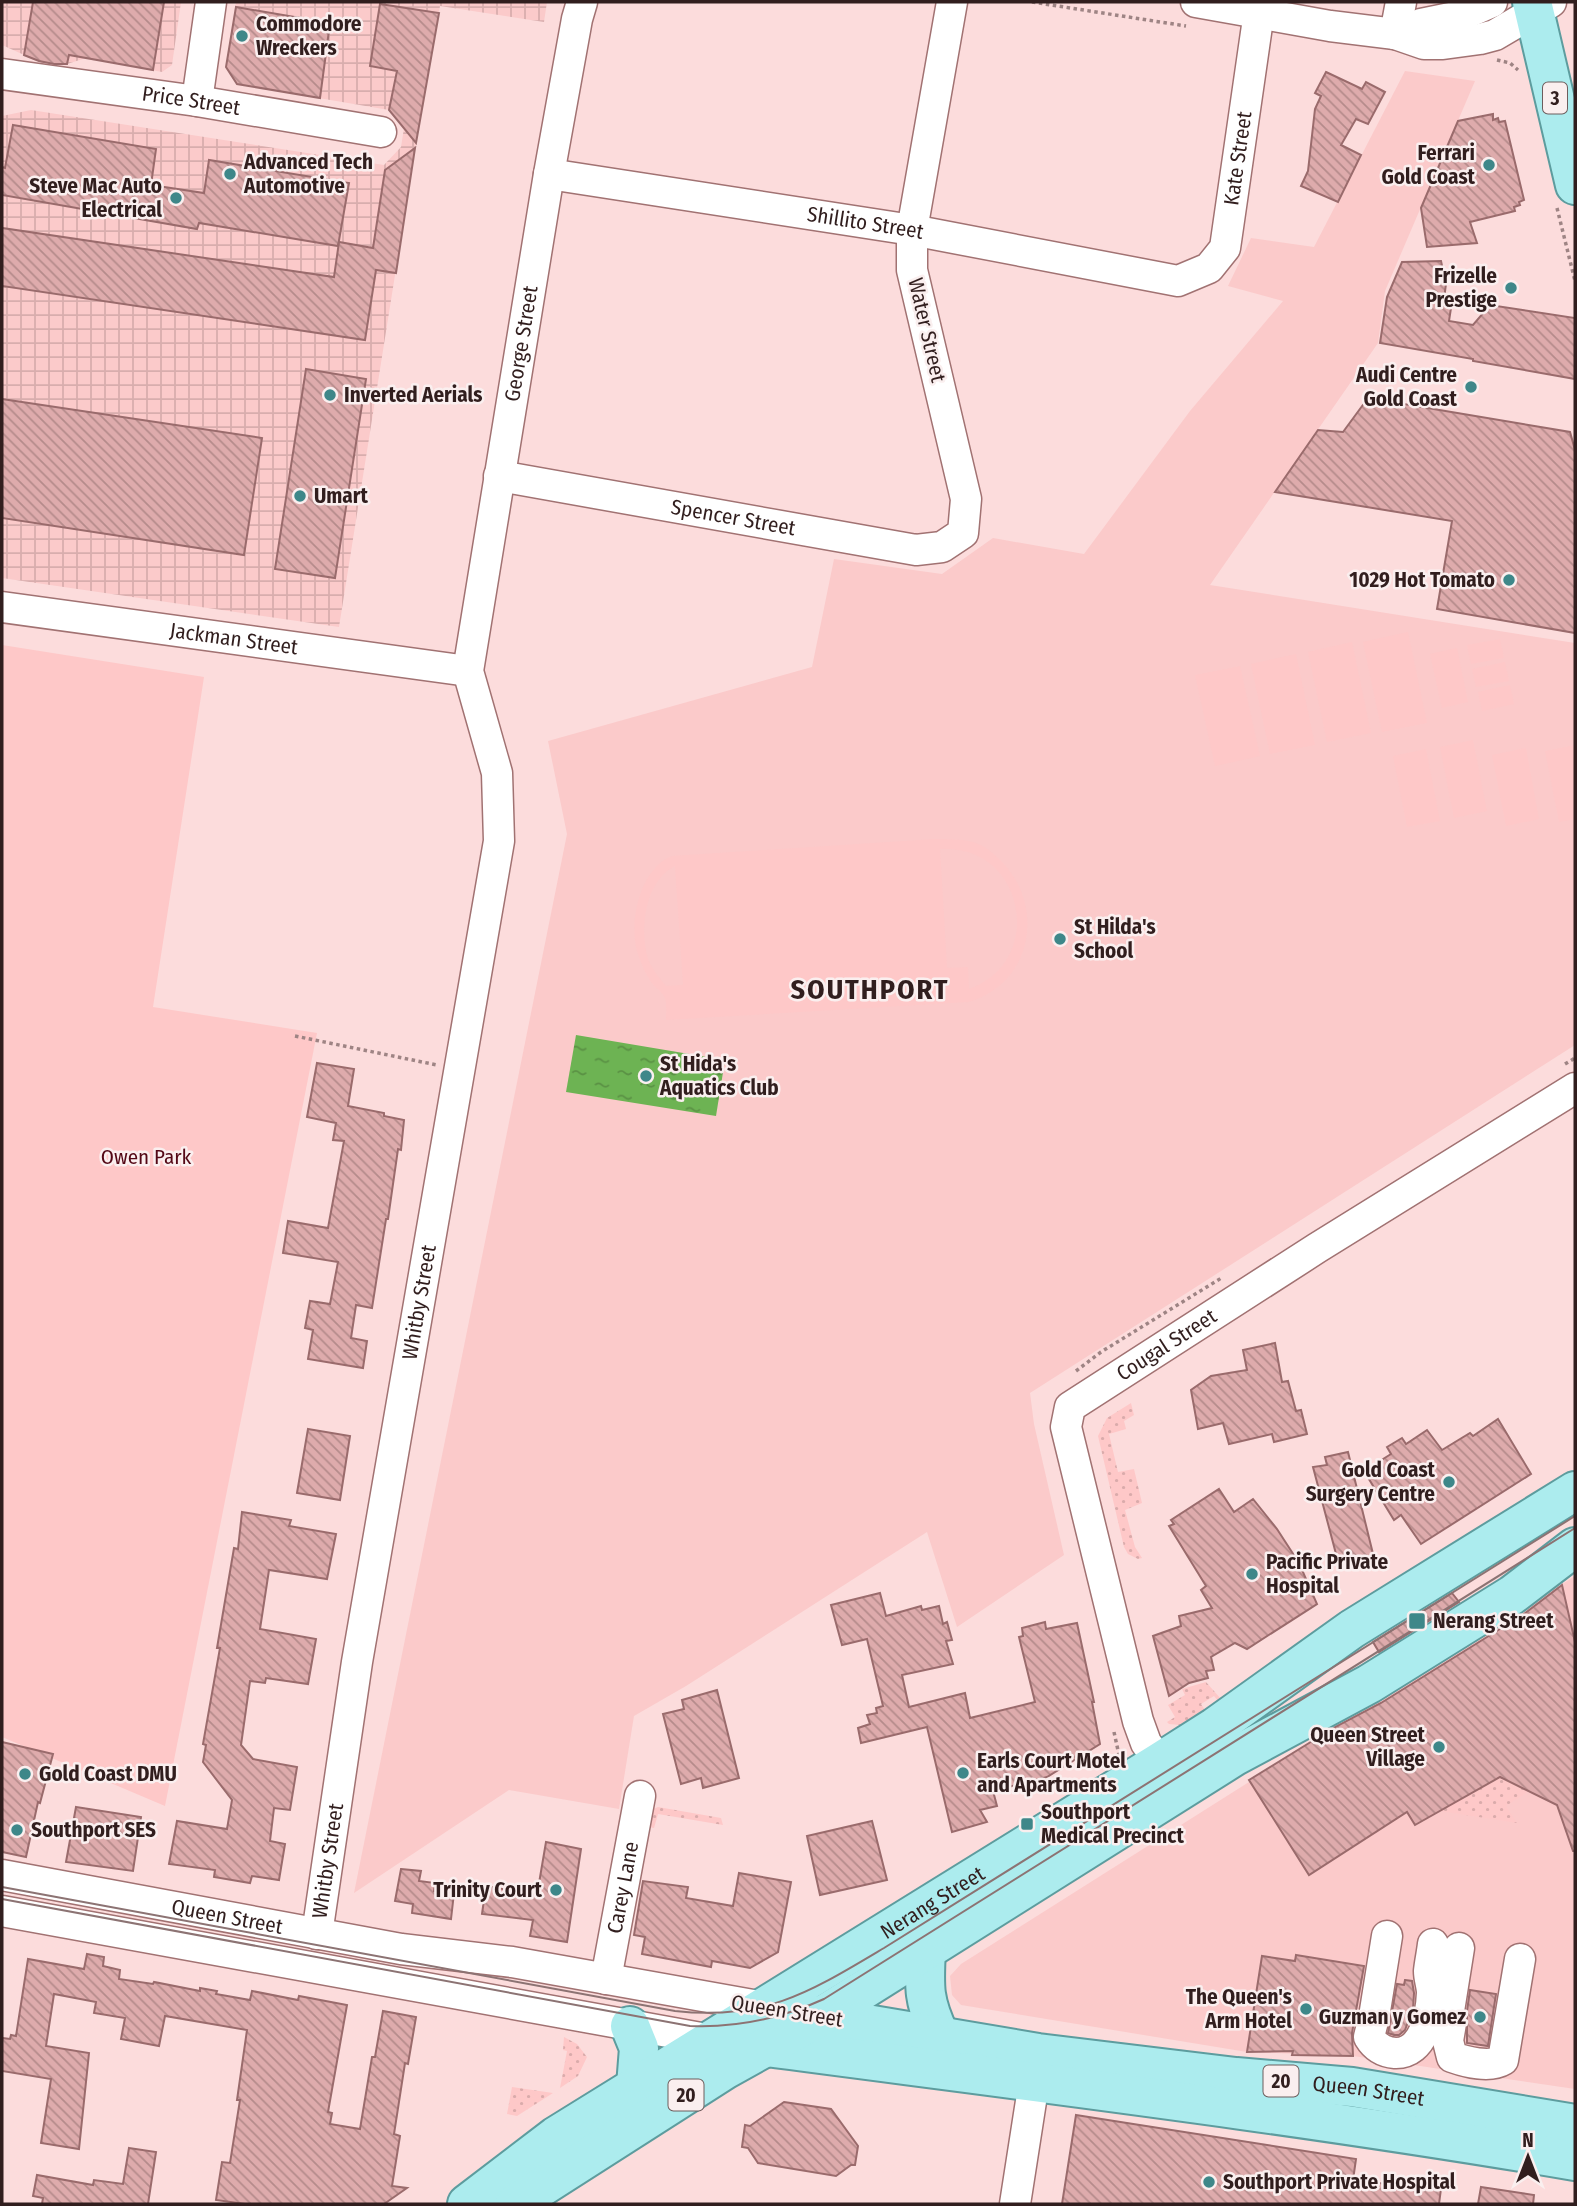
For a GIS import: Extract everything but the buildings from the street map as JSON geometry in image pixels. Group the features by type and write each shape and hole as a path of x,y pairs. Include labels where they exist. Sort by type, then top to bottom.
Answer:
{"main road":[{"name":"3","path":"1539,5 1566,193"},
{"name":"Nerang Street","path":"467,2204 556,2136 1160,1762 1215,1727 1352,1629 1575,1491"},
{"name":"Nerang Street","path":"515,2204 683,2096 820,2017 1235,1756 1335,1704 1512,1595 1575,1547"},
{"path":"926,1949 925,1998 929,2014 940,2036"},
{"name":"Queen Street","path":"764,2007 1051,2055 1236,2077 1352,2087 1575,2124"},
{"path":"630,2026 639,2049 636,2086"},
{"name":"Queen Street","path":"712,2040 1276,2113 1575,2161"}],"street":[{"path":"197,102 211,2"},
{"name":"Water Street","path":"952,2 912,230 912,270 966,499 963,533"},
{"path":"1395,34 1401,2"},
{"path":"1395,34 1422,24 1460,16 1492,2"},
{"path":"1193,14 1259,12 1330,26 1395,34 1424,44 1462,43 1495,35 1539,5"},
{"name":"George Street","path":"468,671 549,174 579,8"},
{"name":"Kate Street","path":"1178,281 1209,268 1224,248 1259,12"},
{"name":"Price Street","path":"2,74 381,132"},
{"name":"Shillito Street","path":"549,174 912,230 1178,281"},
{"name":"Spencer Street","path":"499,476 916,550 942,547 963,533"},
{"name":"Jackman Street","path":"2,607 468,671"},
{"name":"Whitby Street","path":"317,1934 357,1662 499,841 497,774 468,671"},
{"name":"Cougal Street","path":"1160,1762 1142,1733 1066,1427 1070,1407 1317,1248 1569,1077"},
{"name":"Carey Lane","path":"607,1979 639,1796"},
{"name":"Queen Street","path":"2,1875 317,1934 410,1950 512,1962 764,2007"},
{"name":"Queen Street","path":"2,1911 712,2040"},
{"path":"1387,1936 1374,2017 1368,2037 1373,2045 1388,2052 1409,2050 1422,2036 1431,2003 1429,1973 1446,1946 1448,2011 1451,2023 1448,2041 1452,2057 1490,2064 1503,2060 1520,1959"},
{"path":"1015,2204 1034,2082"}],"path":[{"path":"1032,2 1193,14"},
{"path":"1488,58 1510,63 1521,74"},
{"path":"1566,193 1575,281"},
{"path":"295,1036 459,1069"},
{"path":"1569,1077 1575,1058"},
{"path":"1073,1374 1101,1352 1231,1271"},
{"path":"1114,1731 1120,1757"}],"shaded area":[{"path":"2,2 181,2 172,65 162,72 86,58 67,64 42,63 2,45"},
{"path":"236,2 547,2 544,22 440,6 339,627 2,578 2,116 31,110 384,165 401,147 404,128 389,110 237,84 226,67"},
{"name":"St Hilda's School","path":"1405,71 1475,81 1385,291 1378,343 1210,585 1575,643 1575,1045 1030,1393 1034,1424 1064,1555 957,1627 927,1532 686,1686 634,1716 619,1809 509,1790 354,1893 567,834 548,741 812,667 834,559 942,574 993,538 1084,554 1190,411 1283,301 1228,286 1251,238 1314,247"},
{"path":"1575,1576 1575,2089 1353,2056 1247,2052 961,2005 952,1995 950,1976 961,1964"}],"green space":[{"path":"1408,632 1427,723 1382,732 1363,642"},
{"path":"1500,639 1504,658 1471,664 1467,645"},
{"path":"1352,642 1371,733 1327,742 1308,652"},
{"name":"Owen Park","path":"2,645 204,677 153,1007 317,1033 165,1806 2,1737"},
{"path":"1457,648 1468,702 1442,708 1430,654"},
{"path":"1296,654 1315,745 1270,754 1251,664"},
{"path":"1505,662 1509,681 1476,687 1472,669"},
{"path":"1240,666 1260,756 1215,766 1195,675"},
{"path":"1510,685 1514,704 1482,711 1478,692"},
{"path":"1473,740 1487,811 1454,818 1440,747"},
{"path":"1575,745 1575,819 1559,822 1545,751"},
{"path":"1526,748 1539,819 1506,826 1492,755"},
{"path":"1426,749 1440,821 1407,827 1393,756"},
{"path":"935,839 973,842 985,847 1003,863 1016,881 1025,902 1025,943 1018,963 1006,980 989,993 968,1002 666,1020 665,998 651,982 643,967 634,930 635,915 644,885 651,873 672,856","holes":["940,849 969,852 991,865 1007,884 1016,907 1017,931 1009,955 994,975 969,989 968,967 947,968","675,866 683,985 666,986 648,959 645,920 651,894 657,883"]},
{"path":"1131,1403 1134,1415 1124,1421 1126,1429 1109,1434 1118,1472 1134,1469 1142,1503 1125,1510 1135,1547 1142,1558 1138,1559 1128,1554 1124,1547 1098,1436 1107,1418"},
{"path":"1206,1682 1221,1699 1218,1701 1214,1696 1201,1704 1205,1710 1180,1725 1169,1724 1167,1722 1175,1717 1168,1705 1185,1695 1182,1689"},
{"path":"1486,1770 1529,1791 1506,1806 1517,1823 1440,1811"},
{"path":"658,1807 721,1818 723,1825 658,1814 654,1828 648,1827 651,1810"},
{"path":"564,2037 577,2044 587,2057 578,2076 560,2088 567,2051 563,2050"},
{"path":"512,2087 553,2093 517,2116 507,2114"}],"water":[{"name":"St Hida's Aquatics Club","path":"576,1035 725,1060 716,1116 566,1092"}],"tram line":[{"path":"2,1887 675,2011 735,2012 761,2007 809,1990 884,1948 1575,1516"},
{"path":"2,1899 690,2026 758,2021 824,1999 1575,1528"}],"place":[{"name":"Commodore Wreckers","path":"242,36"},
{"name":"Ferrari Gold Coast","path":"1489,165"},
{"name":"Advanced Tech Automotive","path":"230,174"},
{"name":"Steve Mac Auto Electrical","path":"176,198"},
{"name":"Frizelle Prestige","path":"1511,288"},
{"name":"Audi Centre Gold Coast","path":"1471,387"},
{"name":"Inverted Aerials","path":"330,395"},
{"name":"Umart","path":"300,496"},
{"name":"1029 Hot Tomato","path":"1509,580"},
{"name":"St Hilda's School","path":"1060,939"},
{"name":"St Hida's Aquatics Club","path":"646,1076"},
{"name":"Gold Coast Surgery Centre","path":"1449,1482"},
{"name":"Pacific Private Hospital","path":"1252,1574"},
{"name":"Nerang Street","path":"1417,1621"},
{"name":"Queen Street Village","path":"1439,1747"},
{"name":"Earls Court Motel and Apartments","path":"963,1773"},
{"name":"Gold Coast DMU","path":"25,1774"},
{"name":"Southport Medical Precinct","path":"1027,1824"},
{"name":"Southport SES","path":"17,1830"},
{"name":"Trinity Court","path":"556,1890"},
{"name":"The Queen's Arm Hotel","path":"1306,2009"},
{"name":"Guzman y Gomez","path":"1480,2017"},
{"name":"Southport Private Hospital","path":"1209,2182"}],"district":[{"name":"SOUTHPORT","path":"870,989"}]}
